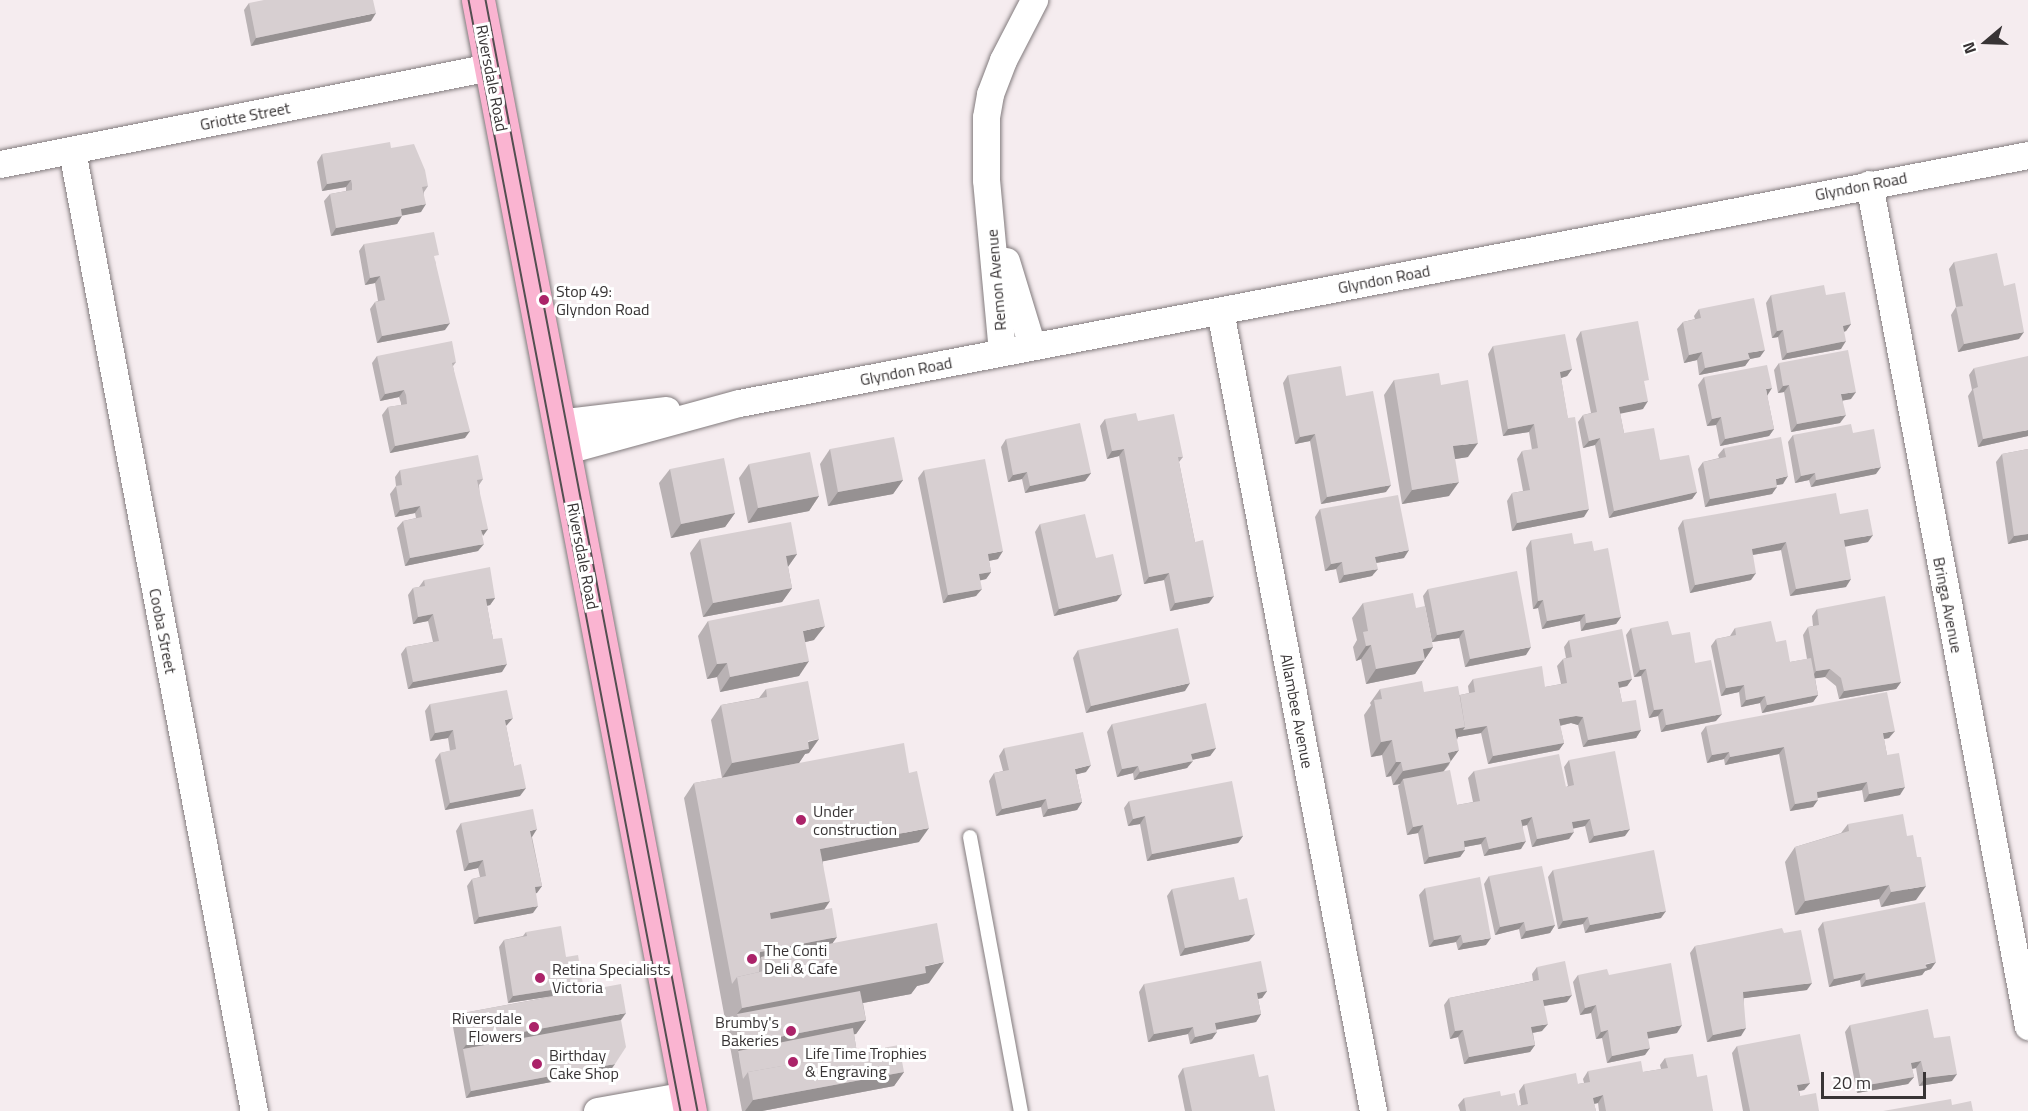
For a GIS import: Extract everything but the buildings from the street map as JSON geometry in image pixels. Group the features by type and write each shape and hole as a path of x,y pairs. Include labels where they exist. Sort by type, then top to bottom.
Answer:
{"main road":[{"name":"Riversdale Road","path":"478,0 688,1103"}],"street":[{"name":"Remon Avenue","path":"1002,352 984,145 990,93 1034,0"},
{"name":"Griotte Street","path":"0,164 72,152 490,67"},
{"name":"Cooba Street","path":"72,152 254,1111"},
{"name":"Glyndon Road","path":"561,437 2028,155"},
{"name":"Bringa Avenue","path":"1869,184 2028,1026"},
{"name":"Remon Avenue","path":"990,208 1032,346"},
{"name":"Allambee Avenue","path":"1220,311 1373,1111"},
{"path":"597,1111 688,1103"}],"lane":[{"path":"970,837 1021,1111"}],"tram line":[{"path":"469,0 681,1111"},
{"path":"486,0 698,1111"}],"place":[{"name":"Stop 49: Glyndon Road","path":"544,300"},
{"name":"Under construction","path":"801,820"},
{"name":"The Conti Deli & Cafe","path":"752,959"},
{"name":"Retina Specialists Victoria","path":"540,978"},
{"name":"Riversdale Flowers","path":"534,1027"},
{"name":"Brumby's Bakeries","path":"791,1031"},
{"name":"Life Time Trophies & Engraving","path":"793,1062"},
{"name":"Birthday Cake Shop","path":"537,1064"}]}
